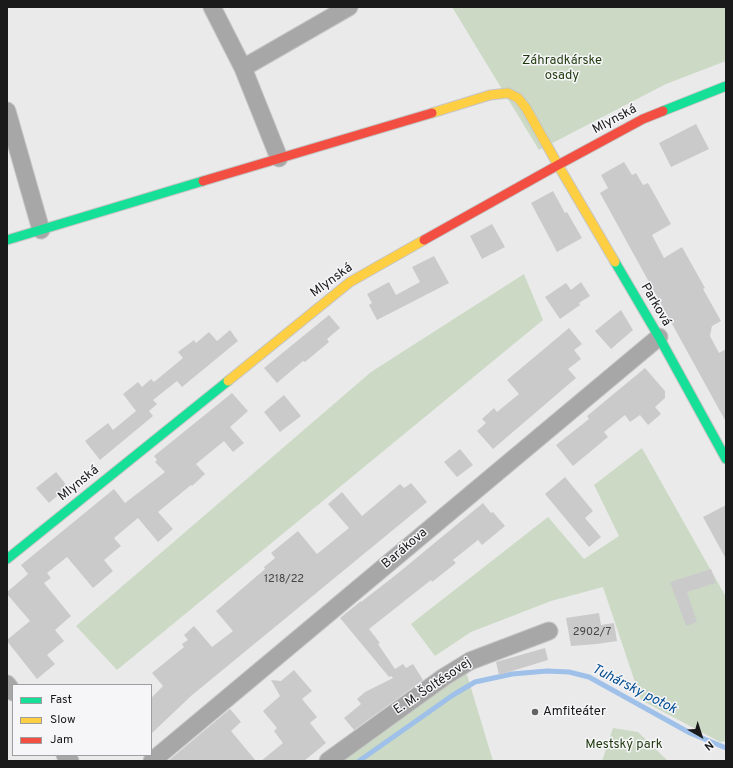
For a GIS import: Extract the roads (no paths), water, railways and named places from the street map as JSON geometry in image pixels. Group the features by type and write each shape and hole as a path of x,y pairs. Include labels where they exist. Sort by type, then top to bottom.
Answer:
{"street":[{"path":"7,240 279,158 243,68 212,7"},
{"path":"243,68 349,7"},
{"name":"Mlynská","path":"7,559 350,282 643,119 726,86"},
{"name":"Parková","path":"279,158 490,95 508,93 518,98 526,108 659,337 726,459"},
{"path":"7,111 41,230"},
{"name":"Barákova","path":"152,761 659,337"},
{"name":"E. M. Šoltésovej","path":"328,761 444,677 470,661 549,631"}],"waterway":[{"name":"Tuhársky potok","path":"359,761 453,695 475,682 512,674 547,671 569,672 589,677 690,733 726,748"}],"place":[{"name":"Amfiteáter","path":"535,712"}],"park label":[{"name":"Záhradkárske osady","path":"562,68"},
{"name":"Mestský park","path":"624,745"}]}
